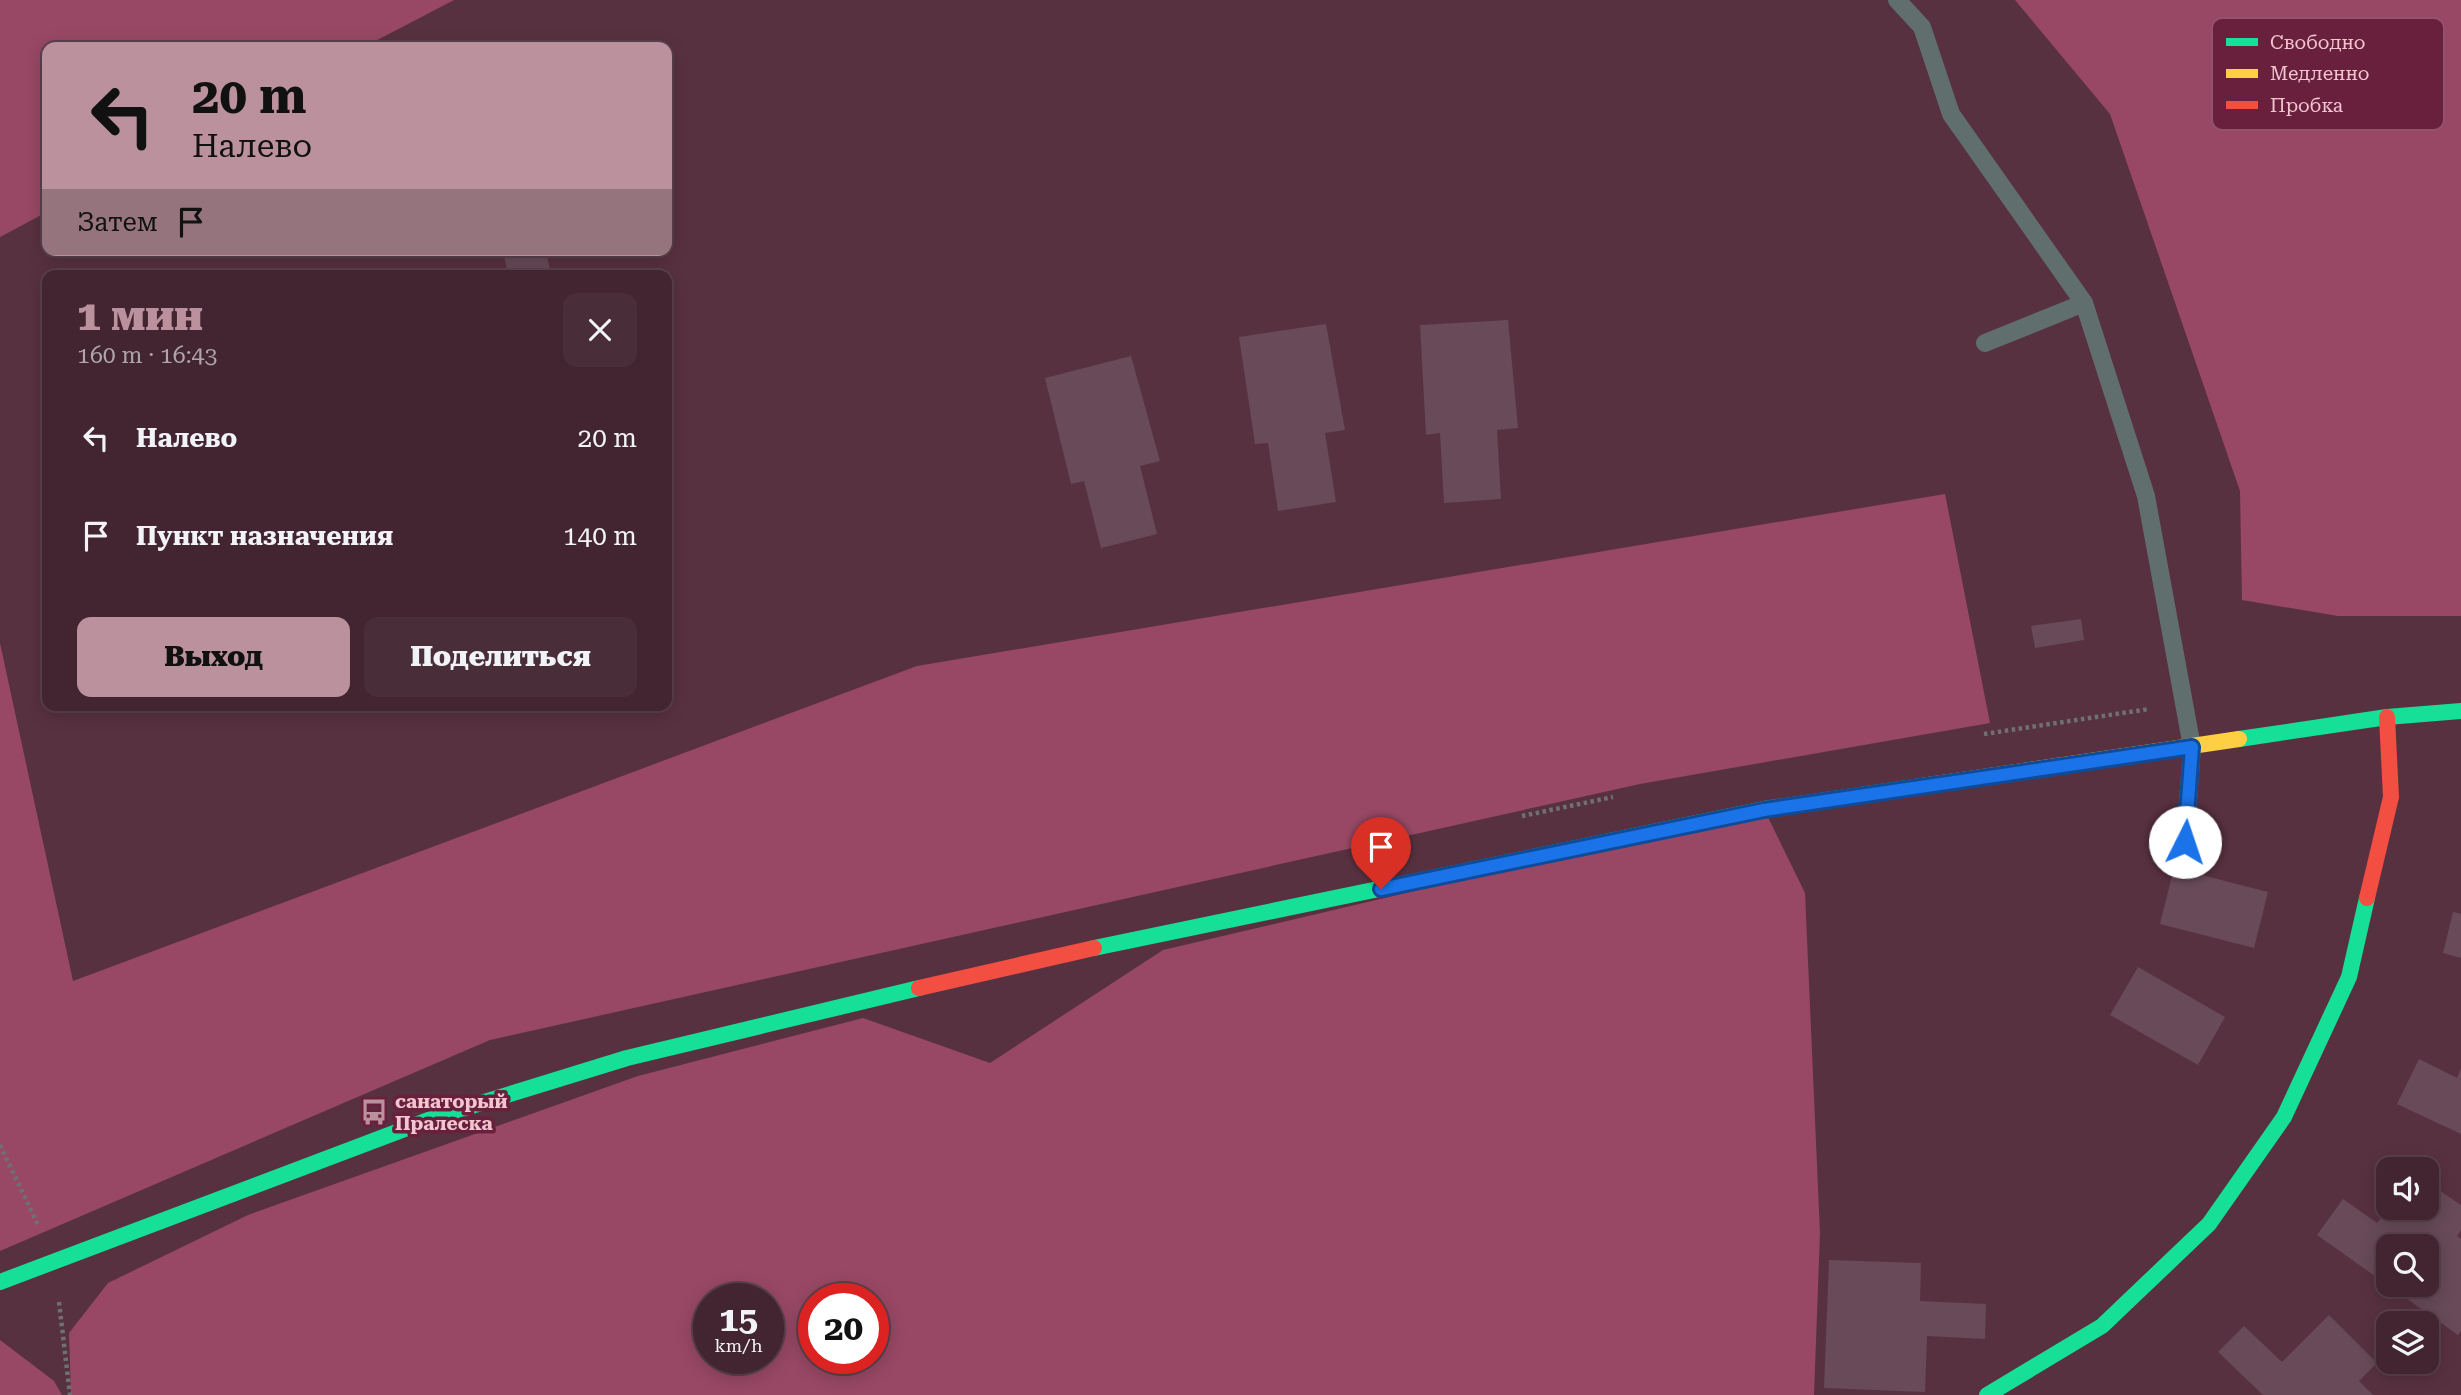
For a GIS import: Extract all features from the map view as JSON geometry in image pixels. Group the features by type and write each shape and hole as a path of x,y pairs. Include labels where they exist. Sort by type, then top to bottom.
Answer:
{"street":[{"path":"0,1282 439,1116 627,1058 1053,956 1764,810 2387,717 2461,711"},
{"path":"1987,1395 2102,1326 2209,1224 2284,1117 2349,977 2391,797 2387,717"}],"lane":[{"path":"1897,0 1922,27 1951,114 2084,303 2146,496 2192,747 2185,842"},
{"path":"1984,343 2084,303"}],"path":[{"path":"0,1145 54,1261 70,1395"}],"shaded area":[{"path":"0,0 454,0 374,42 42,42 42,215 0,237"},
{"path":"2015,0 2461,0 2461,616 2338,616 2242,600 2240,491 2110,114"},
{"path":"1945,494 1990,723 1640,784 490,1040 0,1251 0,643 73,981 917,666"},
{"path":"1764,809 1805,893 1820,1233 1814,1395 71,1395 69,1333 108,1283 248,1215 638,1076 863,1018 990,1063 1163,950"},
{"path":"0,1340 54,1381 62,1395 0,1395"}],"building":[{"path":"504,256 547,256 550,270 507,270"},
{"path":"1508,320 1518,428 1497,430 1501,499 1444,503 1440,433 1426,435 1420,325"},
{"path":"1326,324 1345,430 1325,433 1336,502 1278,511 1268,443 1255,444 1239,337"},
{"path":"1131,356 1160,461 1140,466 1157,534 1101,548 1084,481 1071,484 1045,378"},
{"path":"2081,619 2084,640 2035,648 2031,626"},
{"path":"2174,868 2268,892 2254,948 2160,924"},
{"path":"2453,912 2461,914 2461,958 2443,953"},
{"path":"2138,967 2225,1017 2198,1065 2110,1015"},
{"path":"2419,1059 2457,1078 2461,1068 2461,1134 2397,1104"},
{"path":"2439,1190 2461,1205 2461,1230 2457,1236 2461,1239 2461,1331 2458,1335 2439,1322 2439,1311 2424,1311 2404,1297 2439,1297 2439,1234 2376,1234 2376,1277 2317,1235 2343,1199 2377,1223 2379,1220 2439,1220"},
{"path":"1829,1260 1921,1263 1920,1301 1986,1304 1985,1339 1927,1336 1925,1392 1824,1388"},
{"path":"2329,1315 2376,1362 2359,1381 2373,1395 2263,1395 2218,1352 2244,1326 2282,1362"}],"traffic: fast":[{"path":"2239,739 2387,717 2461,711"},
{"path":"1094,948 1764,809 1922,786"},
{"path":"1987,1395 2102,1326 2209,1224 2284,1117 2349,977 2367,898"},
{"path":"0,1282 439,1116 627,1058 919,988"}],"traffic: slow":[{"path":"1922,786 2239,739"}],"traffic: jam":[{"path":"2367,898 2391,797 2387,717"},
{"path":"919,988 1094,948"}],"place":[{"name":"санаторый Пралеска","path":"374,1112"}],"route":[{"path":"1381,889 1764,810 2192,747 2185,842"}]}
